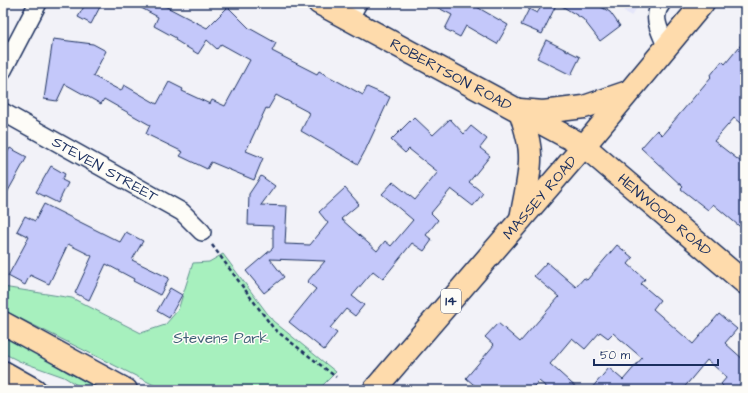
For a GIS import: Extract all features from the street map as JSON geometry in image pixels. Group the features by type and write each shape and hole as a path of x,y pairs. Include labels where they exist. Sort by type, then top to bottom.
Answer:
{"main road":[{"name":"ROBERTSON ROAD","path":"319,3 354,11 520,110 584,146"},
{"name":"MASSEY ROAD","path":"374,390 584,146 703,3"},
{"path":"521,219 530,164 530,155 528,135 520,110 543,112 584,107 629,92"},
{"name":"HENWOOD ROAD","path":"584,146 745,283"},
{"path":"3,323 125,389"},
{"path":"3,372 35,390"}],"street":[{"path":"3,70 38,3"},
{"path":"662,3 658,7 655,17 666,46"},
{"name":"STEVEN STREET","path":"3,112 182,212 202,232"}],"path":[{"path":"202,232 274,329 336,377"}],"shaded area":[{"path":"614,3 641,3 631,16"}],"green space":[{"name":"Stevens Park","path":"223,254 273,321 336,372 318,390 164,390 3,310 3,287 72,298 141,333 165,325 178,310 193,263 209,262"},
{"path":"3,333 67,372 101,390 85,390 64,377 19,361 3,353"}],"building":[{"path":"86,3 102,3 91,24 78,17"},
{"path":"132,3 159,3 207,28 228,7 249,28 276,43 272,51 317,74 319,71 363,95 367,87 390,97 358,164 301,131 310,113 276,95 268,109 266,108 246,151 263,158 254,180 211,162 207,169 180,156 183,152 146,134 150,125 104,99 101,104 65,84 57,101 44,99 53,39 93,44 106,51 93,76 121,91 124,85 157,104 169,82 183,89 182,91 210,104 212,100 225,106 250,60 221,44 217,49 207,40 198,54 175,40 176,38 154,26 158,17"},
{"path":"429,3 470,3 508,25 497,44 466,26 460,37 445,29 452,15"},
{"path":"544,3 557,3 542,34 521,25 529,9 537,13"},
{"path":"557,3 594,3 610,12 620,26 600,41 583,19"},
{"path":"546,40 580,57 571,75 537,58"},
{"path":"745,40 745,127 734,118 714,141 745,165 745,231 713,204 708,210 681,189 683,187 641,148 657,130 662,135 711,77 710,76 722,61 725,64"},
{"path":"414,117 433,135 450,119 464,134 471,126 487,139 480,148 490,156 469,182 483,193 473,206 451,189 431,213 438,220 426,235 432,240 424,251 412,243 383,279 373,271 352,296 364,305 355,316 346,309 330,328 337,333 324,350 289,322 316,289 307,282 325,261 270,259 284,277 264,293 246,271 273,248 273,226 248,225 249,194 261,176 275,186 261,205 287,206 285,244 310,245 328,223 319,212 345,188 359,204 341,219 377,251 385,241 391,246 413,220 382,194 393,182 415,200 438,172 409,149 405,153 391,140"},
{"path":"10,148 27,157 3,200 3,160"},
{"path":"51,166 65,174 62,180 68,183 58,203 36,192"},
{"path":"44,204 120,242 126,232 143,241 132,260 169,278 160,295 133,281 134,279 106,264 89,300 75,293 92,256 68,244 49,284 30,275 25,285 8,276 29,237 17,231 25,216 35,221"},
{"path":"617,245 633,258 628,264 645,279 641,284 660,300 653,309 693,344 719,314 737,329 725,343 745,361 745,390 727,390 721,384 727,377 707,360 682,390 590,390 609,368 623,380 642,358 613,333 608,338 600,332 585,349 572,338 550,364 579,390 550,390 539,381 530,390 480,390 466,378 494,345 485,337 498,323 520,342 559,297 534,276 547,262 576,287 584,278 587,280"},
{"path":"170,288 182,295 169,318 157,311"}]}
